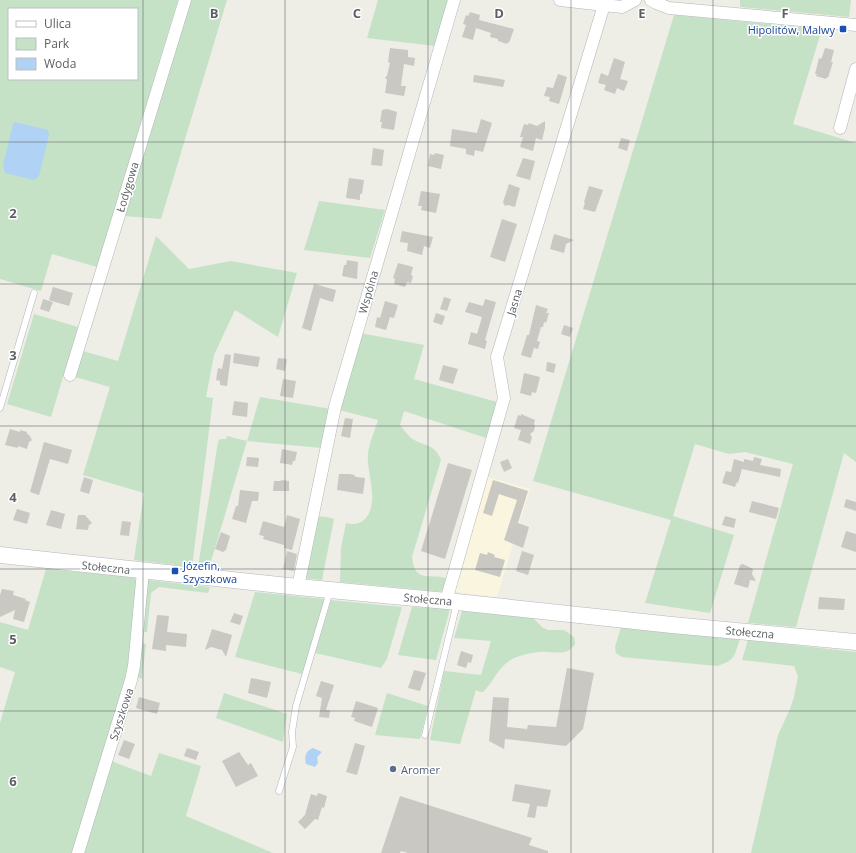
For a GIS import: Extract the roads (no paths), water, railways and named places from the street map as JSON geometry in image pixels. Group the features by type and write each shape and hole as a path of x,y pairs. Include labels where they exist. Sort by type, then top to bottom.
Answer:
{"street":[{"name":"Łodygowa","path":"70,375 185,0"},
{"name":"Wspólna","path":"298,587 335,407 454,0"},
{"path":"560,0 622,7 634,0"},
{"path":"651,0 669,8 856,25"},
{"name":"Jasna","path":"452,601 504,398 497,357 604,5"},
{"path":"840,128 856,69"},
{"name":"Stołeczna","path":"0,555 298,587 856,642"},
{"name":"Szyszkowa","path":"78,853 131,680 134,666 143,571"}],"lane":[{"path":"0,408 34,293"},
{"path":"279,791 293,747 293,722 296,706 331,590"},
{"path":"426,735 452,601"}],"water":[{"path":"15,122 48,130 49,135 39,176 34,180 5,173 3,165 13,124"},
{"path":"313,748 322,752 317,757 318,763 315,767 306,764 305,761 307,752"}],"place":[{"name":"Hipolitów, Malwy","path":"843,29"},
{"name":"Józefin, Szyszkowa","path":"175,571"},
{"name":"Aromer","path":"393,769"}]}
